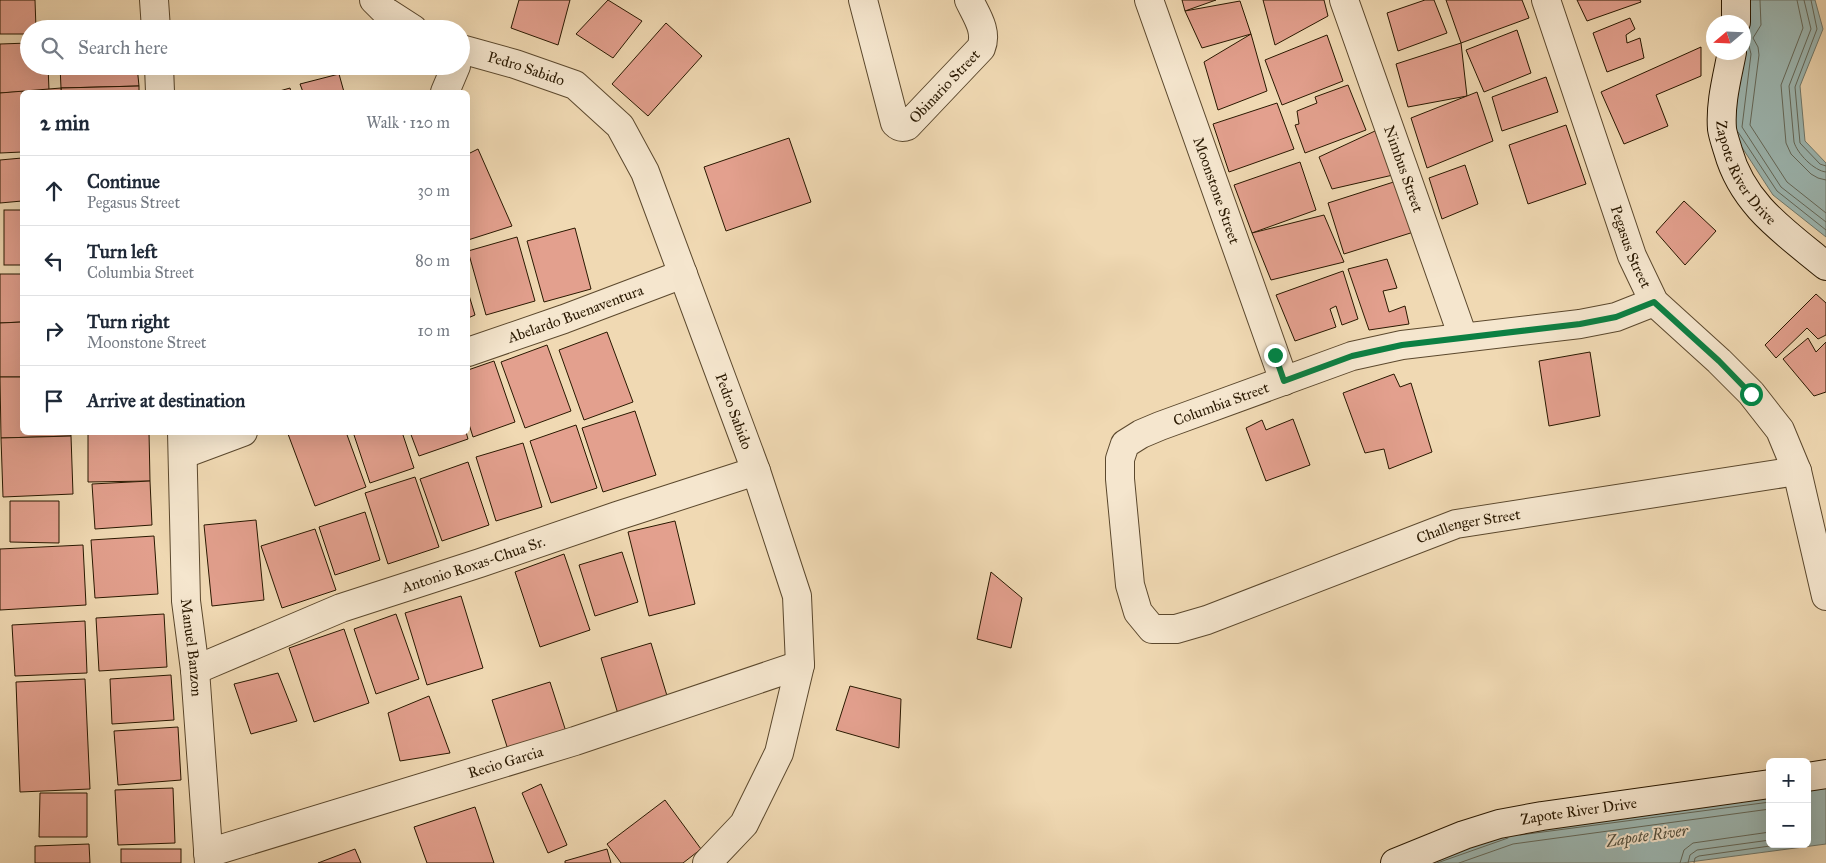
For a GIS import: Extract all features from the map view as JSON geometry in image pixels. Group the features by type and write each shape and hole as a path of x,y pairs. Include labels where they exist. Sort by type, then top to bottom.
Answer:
{"street":[{"path":"154,0 155,20"},
{"path":"374,0 385,11 399,20"},
{"name":"Obinario Street","path":"864,0 895,122 897,126 904,127 981,48 984,37 983,29 969,0"},
{"name":"Moonstone Street","path":"1149,0 1284,381"},
{"name":"Nimbus Street","path":"1344,0 1463,337"},
{"name":"Pegasus Street","path":"1546,0 1632,256 1654,302 1719,361 1751,394 1780,430 1797,471 1826,596"},
{"path":"1736,0 1736,15"},
{"name":"Pedro Sabido","path":"470,56 515,64 575,85 620,126 645,172 756,471 797,596 800,665 779,753 744,824 707,863"},
{"name":"Zapote River Drive","path":"1730,60 1723,96 1722,130 1732,165 1750,198 1775,224 1826,266"},
{"path":"159,75 160,90"},
{"path":"446,90 452,75"},
{"name":"Abelardo Buenaventura","path":"470,351 564,319 683,274"},
{"name":"Columbia Street","path":"1152,629 1138,612 1130,585 1120,479 1120,459 1124,444 1160,426 1352,356 1402,345 1580,324 1616,317 1654,302"},
{"path":"183,443 227,435"},
{"name":"Manuel Banzon","path":"183,443 186,601 195,670 209,858"},
{"name":"Antonio Roxas-Chua Sr.","path":"195,670 341,608 756,471"},
{"name":"Challenger Street","path":"1152,629 1176,629 1207,620 1456,524 1797,471"},
{"name":"Recio Garcia","path":"209,858 575,741 800,665"},
{"path":"1811,776 1826,774"},
{"name":"Zapote River Drive","path":"1395,863 1464,835 1499,824 1542,816 1766,785"}],"water":[{"path":"1741,0 1815,0 1823,29 1800,86 1805,141 1826,163 1826,237 1773,195 1730,129 1743,60 1751,60 1751,15 1743,15"},
{"path":"1826,783 1826,844 1811,846 1811,803 1811,785"},
{"name":"Zapote River","path":"1766,791 1766,848 1796,848 1682,863 1403,863 1508,826"}],"building":[{"path":"0,0 35,0 36,20 20,20 20,34 0,34"},
{"path":"519,0 570,0 558,45 511,28"},
{"path":"608,0 642,21 613,58 576,34"},
{"path":"1182,0 1216,0 1185,11"},
{"path":"1263,0 1324,0 1328,16 1275,45"},
{"path":"1425,0 1434,0 1447,33 1398,51 1387,13"},
{"path":"1446,0 1522,0 1529,18 1461,43"},
{"path":"1577,0 1640,0 1641,2 1587,21"},
{"path":"1240,1 1251,34 1202,48 1185,11"},
{"path":"1630,18 1635,29 1626,35 1627,43 1640,38 1644,58 1607,72 1593,33"},
{"path":"666,23 702,56 648,116 612,84"},
{"path":"1517,30 1531,73 1484,92 1466,50"},
{"path":"1251,34 1267,91 1218,110 1204,62"},
{"path":"1327,35 1343,81 1282,105 1265,60"},
{"path":"20,43 20,75 48,75 49,90 20,90 20,92 0,93 0,44"},
{"path":"1461,43 1467,96 1408,107 1396,64"},
{"path":"1701,47 1701,76 1656,95 1668,126 1624,144 1601,92"},
{"path":"60,75 138,75 139,86 61,88"},
{"path":"339,75 343,90 302,90 300,84"},
{"path":"1546,77 1558,112 1502,131 1492,97"},
{"path":"1348,85 1366,130 1305,153 1295,125 1299,124 1297,111 1317,103 1315,97"},
{"path":"139,86 139,90 61,90 61,88"},
{"path":"61,88 61,90 37,90"},
{"path":"20,91 20,152 0,153 0,93"},
{"path":"1477,92 1493,141 1427,168 1411,118"},
{"path":"1277,103 1294,149 1229,172 1213,124"},
{"path":"1566,125 1586,184 1528,204 1509,145"},
{"path":"1375,131 1393,175 1332,189 1319,157"},
{"path":"789,138 811,202 726,231 704,167"},
{"path":"478,149 512,226 470,239 470,153"},
{"path":"20,158 20,201 0,203 0,160"},
{"path":"1300,162 1316,210 1252,233 1234,185"},
{"path":"1465,165 1478,204 1442,219 1429,178"},
{"path":"1403,179 1420,230 1344,254 1328,203"},
{"path":"1684,201 1716,231 1685,265 1656,232"},
{"path":"4,210 20,210 20,265 4,265"},
{"path":"1324,215 1344,262 1271,280 1252,233"},
{"path":"575,228 591,289 544,302 527,241"},
{"path":"517,237 535,301 486,315 470,258 470,250"},
{"path":"1387,259 1397,288 1383,291 1389,312 1405,306 1409,324 1369,330 1348,269"},
{"path":"1343,271 1358,319 1342,325 1336,306 1330,309 1336,327 1295,341 1276,295"},
{"path":"0,274 20,274 20,322 0,323"},
{"path":"1816,294 1826,303 1826,335 1818,339 1807,328 1776,358 1765,345"},
{"path":"470,299 475,315 470,317"},
{"path":"20,322 20,377 0,377 0,323"},
{"path":"607,332 633,402 584,420 559,350"},
{"path":"1808,338 1816,352 1826,342 1826,392 1814,396 1783,359"},
{"path":"547,345 571,411 525,428 501,362"},
{"path":"1590,352 1600,416 1549,426 1539,361"},
{"path":"494,361 515,422 473,437 470,427 470,369"},
{"path":"1394,374 1400,387 1411,383 1432,452 1389,469 1384,449 1365,453 1343,393"},
{"path":"0,377 20,377 20,435 71,435 71,436 1,438"},
{"path":"635,411 656,475 603,492 582,428"},
{"path":"1293,419 1310,465 1266,481 1246,428 1262,420 1266,430"},
{"path":"576,425 597,488 551,503 530,441"},
{"path":"88,435 149,435 150,481 88,482"},
{"path":"288,435 347,435 366,487 315,506"},
{"path":"354,435 403,435 414,468 370,483"},
{"path":"411,435 467,435 468,439 419,456"},
{"path":"71,436 73,494 3,497 1,438"},
{"path":"523,443 542,507 496,521 476,457"},
{"path":"468,462 489,525 442,541 420,479"},
{"path":"415,477 439,547 388,564 365,493"},
{"path":"150,481 152,525 95,529 92,484"},
{"path":"10,501 59,501 59,543 10,542"},
{"path":"365,512 380,560 335,575 319,527"},
{"path":"256,520 264,600 212,606 204,525"},
{"path":"675,521 695,604 649,616 628,532"},
{"path":"315,529 336,590 282,608 261,546"},
{"path":"154,536 158,594 95,598 91,540"},
{"path":"83,545 86,605 0,610 0,549"},
{"path":"622,552 638,602 595,616 579,565"},
{"path":"564,554 590,630 540,647 515,572"},
{"path":"991,572 1022,598 1011,648 977,639"},
{"path":"461,596 483,668 427,685 405,613"},
{"path":"164,614 167,667 99,671 96,618"},
{"path":"396,614 419,679 376,694 354,629"},
{"path":"85,621 87,673 15,676 12,625"},
{"path":"344,629 369,703 314,722 289,648"},
{"path":"651,643 668,699 618,714 601,658"},
{"path":"278,673 297,721 251,734 234,684"},
{"path":"171,675 174,720 112,724 110,679"},
{"path":"85,679 90,789 20,792 16,682"},
{"path":"550,682 569,741 511,759 492,700"},
{"path":"850,686 901,699 899,748 836,730"},
{"path":"429,696 450,753 400,761 388,713"},
{"path":"178,727 181,780 118,785 114,731"},
{"path":"541,784 567,845 548,853 522,793"},
{"path":"173,788 175,843 118,845 115,790"},
{"path":"40,793 87,793 87,837 39,837"},
{"path":"665,800 701,849 683,863 621,863 607,844"},
{"path":"475,807 494,863 427,863 414,827"},
{"path":"89,844 90,863 35,863 35,846"},
{"path":"121,849 181,849 181,863 121,863"},
{"path":"355,849 361,863 318,863"},
{"path":"607,849 611,863 565,863 565,861"}],"route":[{"path":"1275,355 1284,381 1352,356 1402,345 1580,324 1616,317 1654,302 1719,361 1751,394"}]}
